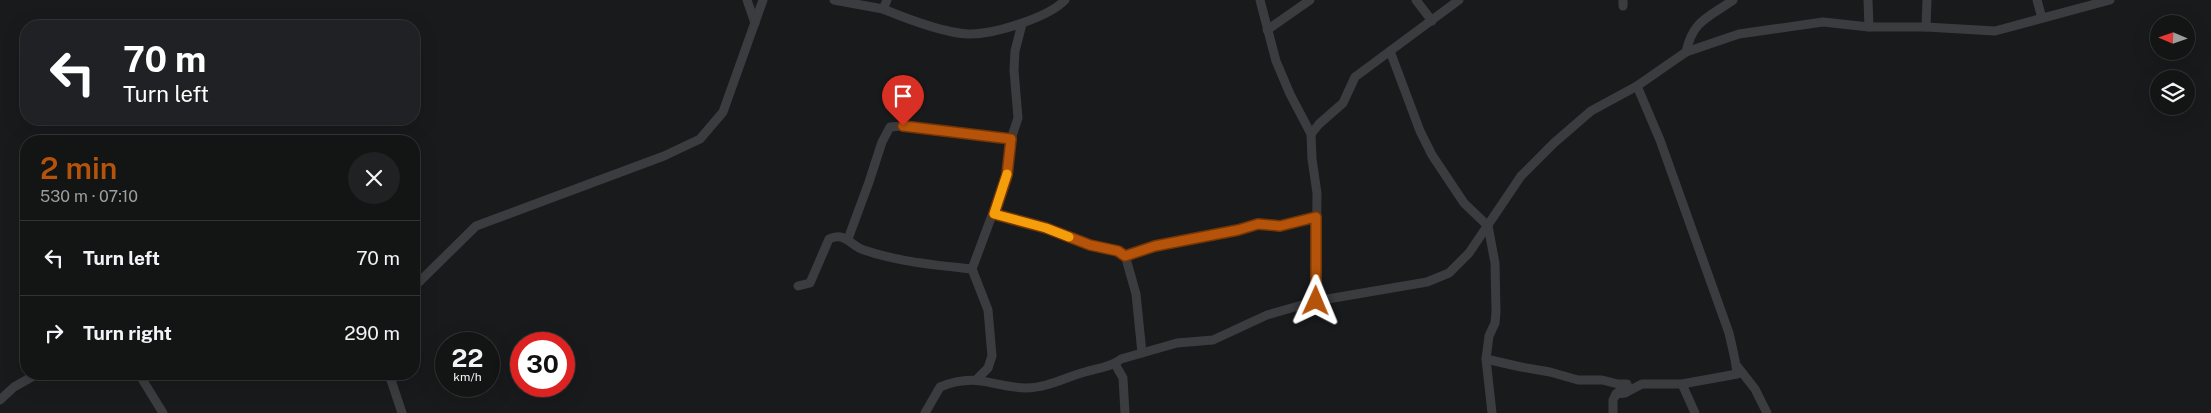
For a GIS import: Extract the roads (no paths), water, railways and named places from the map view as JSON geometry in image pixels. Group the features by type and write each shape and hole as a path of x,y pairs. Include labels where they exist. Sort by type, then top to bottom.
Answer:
{"street":[{"path":"747,0 755,23"},
{"path":"420,280 476,226 664,156 700,140 723,112 763,0"},
{"path":"834,0 883,10 921,23 968,34 1022,24 1040,16 1065,0"},
{"path":"883,10 887,0"},
{"path":"1260,0 1276,61 1290,94 1311,134 1312,159 1317,193 1316,301"},
{"path":"1267,30 1310,0"},
{"path":"1416,0 1432,21"},
{"path":"1311,134 1319,124 1343,103 1355,77 1459,0"},
{"path":"1686,52 1690,36 1698,23 1733,0"},
{"path":"1868,0 1870,27"},
{"path":"1926,27 1927,0"},
{"path":"2037,0 2042,18"},
{"path":"925,413 940,387 960,380 977,379 1027,388 1058,382 1080,373 1115,364 1121,360 1177,343 1213,340 1267,315 1316,301 1427,282 1449,273 1469,253 1521,176 1554,143 1592,111 1637,86 1686,52 1739,34 1822,22 1870,27 1926,27 1995,32 2110,0"},
{"path":"977,379 988,368 992,349 988,310 972,269 1007,175 1011,139 1018,118 1015,97 1015,60 1017,39 1022,24"},
{"path":"1390,51 1420,131 1432,155 1464,203 1488,226 1495,263 1496,312 1489,336 1486,358 1492,413"},
{"path":"1616,394 1625,394 1642,384 1682,384 1737,374 1737,366 1729,333 1660,140 1637,86"},
{"path":"848,239 870,182 882,142 890,127 903,126 1011,139"},
{"path":"994,214 1046,228 1090,245 1118,251 1125,256 1136,294 1142,353"},
{"path":"1125,256 1155,246 1238,230 1258,224 1280,226 1316,217"},
{"path":"798,286 810,282 830,239 834,236 848,239 859,249 878,255 923,264 972,269"},
{"path":"1486,358 1578,380 1602,380 1626,384 1613,400 1613,413"},
{"path":"1115,364 1123,378 1125,413"},
{"path":"1737,366 1755,389 1766,413"},
{"path":"0,400 14,387 26,380"},
{"path":"143,380 163,413"},
{"path":"391,380 402,413"},
{"path":"1682,384 1696,413"}]}
